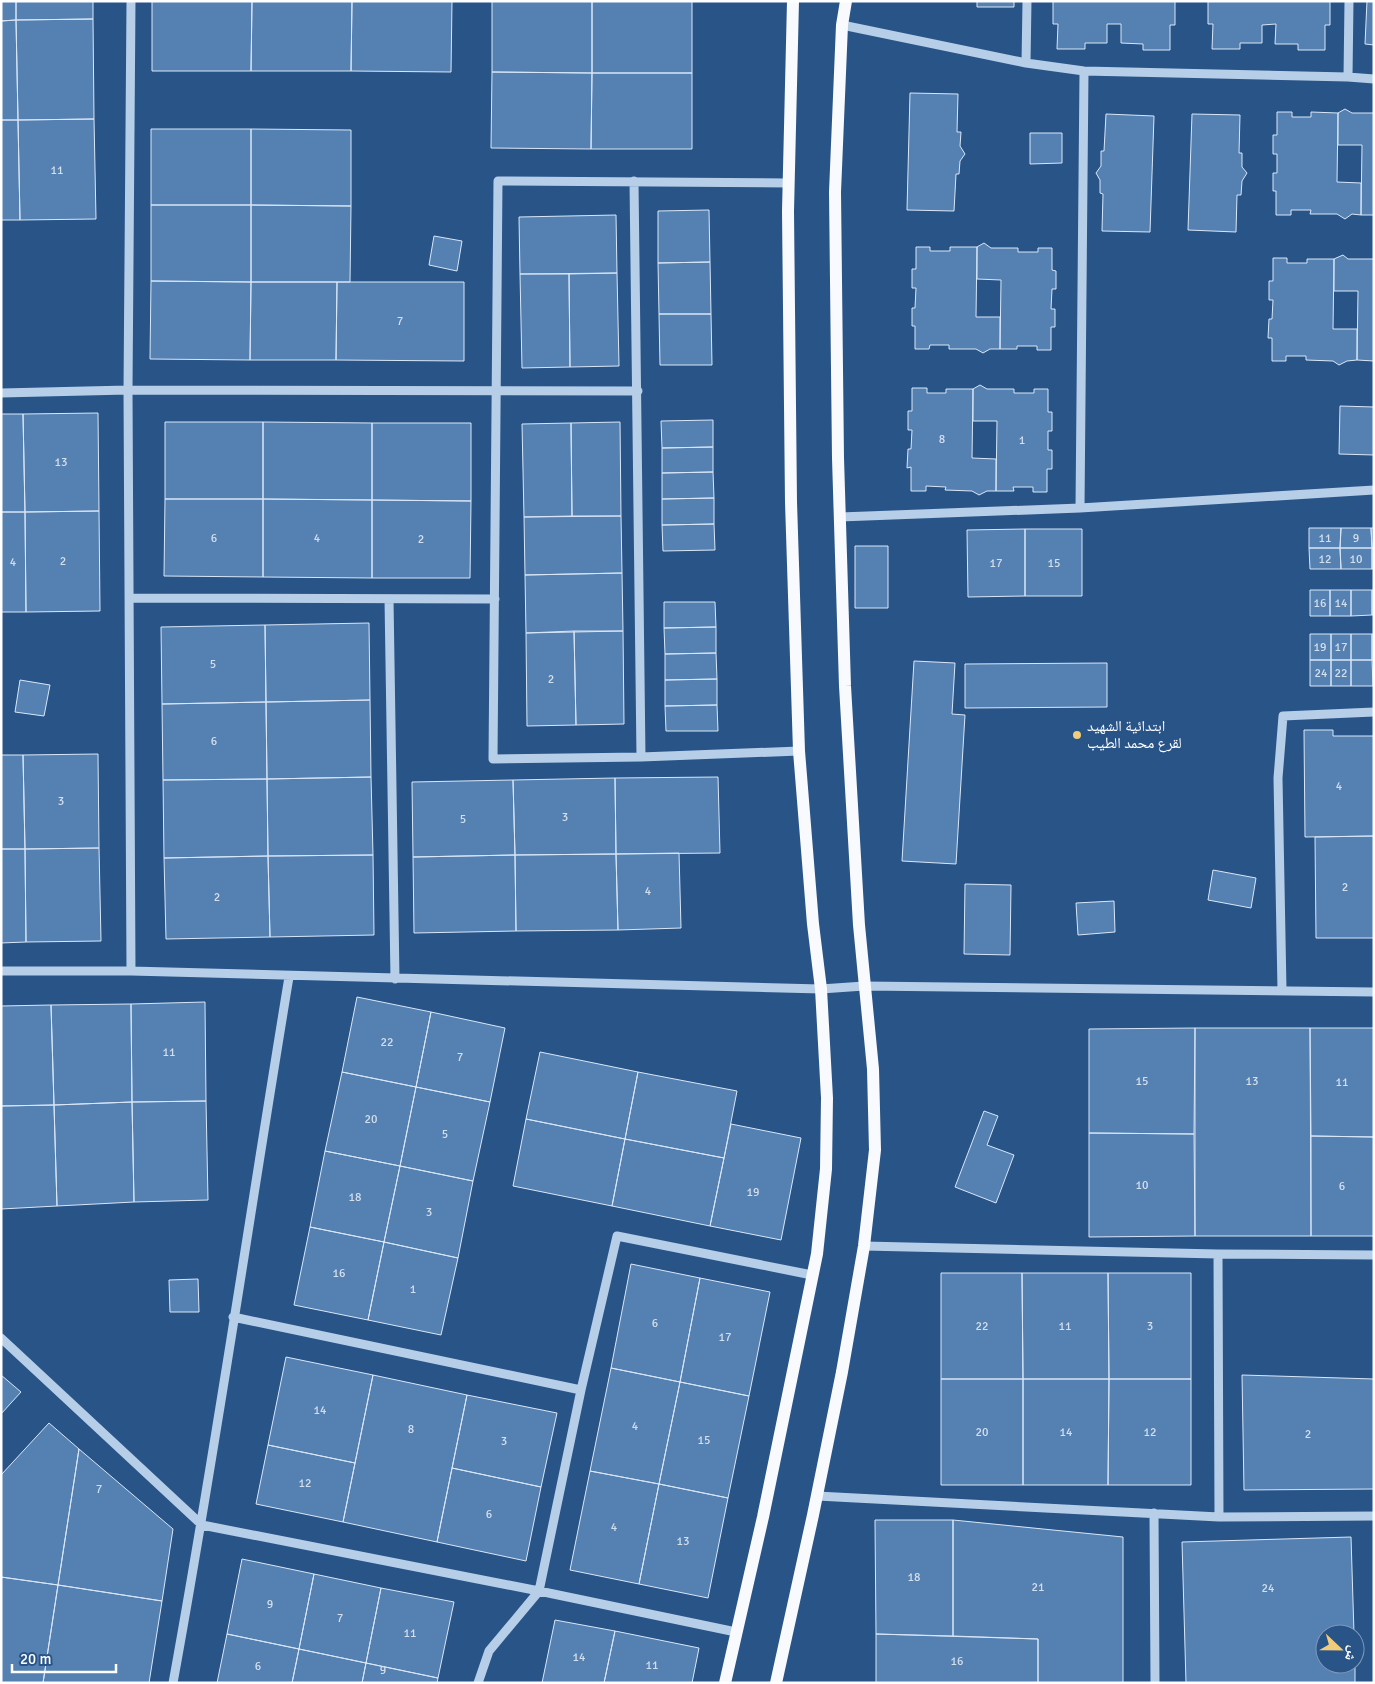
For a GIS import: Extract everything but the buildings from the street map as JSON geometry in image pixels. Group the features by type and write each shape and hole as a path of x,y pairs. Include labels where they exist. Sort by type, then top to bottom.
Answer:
{"main road":[{"path":"725,1683 763,1517 817,1254 826,1169 827,1098 821,989 813,924 799,751 791,502 788,183 793,1"},
{"path":"776,1683 817,1496 864,1246 874,1150 873,1069 864,986 844,686 835,192 842,24 846,1"}],"street":[{"path":"130,971 128,390 131,1"},
{"path":"1026,63 1027,1"},
{"path":"1348,77 1349,1"},
{"path":"842,24 1026,63 1084,71 1374,79"},
{"path":"1080,508 1084,71"},
{"path":"788,183 498,181 493,759 641,758 799,751"},
{"path":"634,181 641,758"},
{"path":"1,393 128,390 638,391"},
{"path":"840,517 1080,508 1374,490"},
{"path":"130,598 495,599"},
{"path":"389,599 395,979"},
{"path":"1282,990 1278,778 1283,716 1374,712"},
{"path":"1,971 130,971 289,977 821,989 864,986 1374,992"},
{"path":"173,1683 202,1525 233,1317 289,977"},
{"path":"478,1683 489,1651 539,1591 581,1390 617,1236 812,1275"},
{"path":"864,1246 1218,1254 1374,1255"},
{"path":"1218,1254 1219,1517"},
{"path":"233,1317 581,1390"},
{"path":"1,1338 202,1525 736,1632"},
{"path":"817,1496 1219,1517 1374,1516"},
{"path":"1154,1513 1155,1683"}],"place":[{"name":"ابتدائية الشهيد لقرع محمد الطيب","path":"1077,735"}]}
